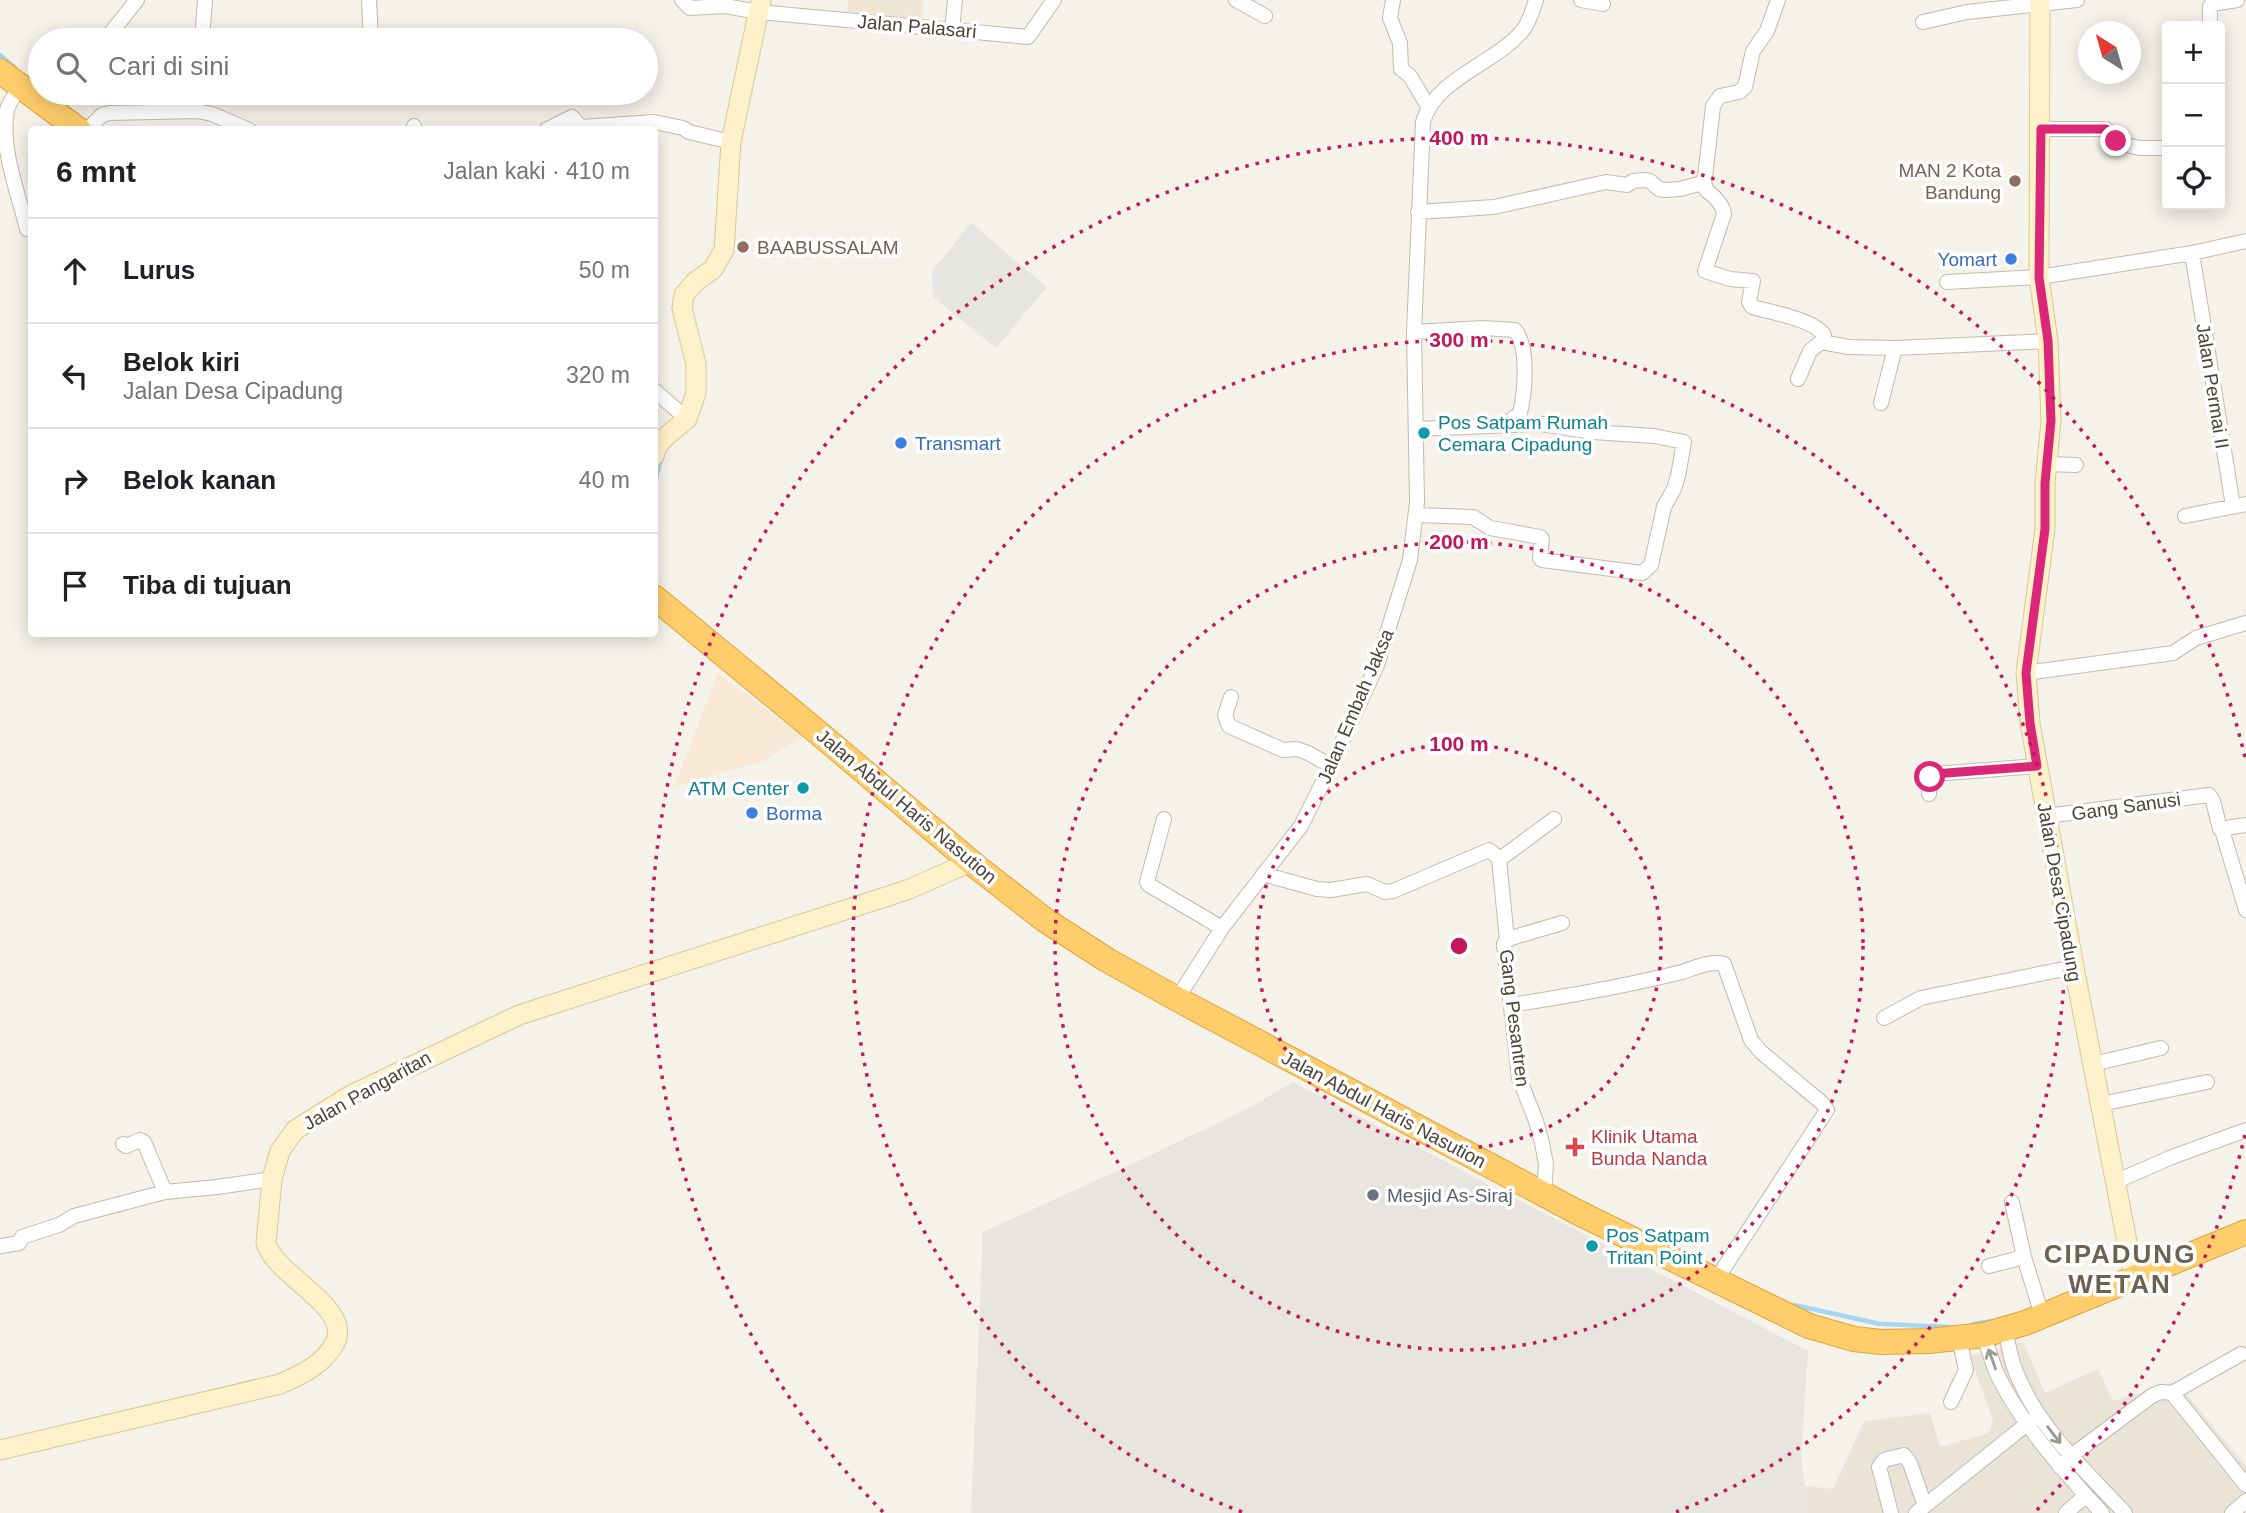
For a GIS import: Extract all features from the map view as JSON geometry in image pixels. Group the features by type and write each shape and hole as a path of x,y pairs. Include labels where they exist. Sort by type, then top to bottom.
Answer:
{"highway":[{"path":"0,71 28,89"},
{"path":"58,105 76,126"},
{"name":"Jalan Abdul Haris Nasution","path":"658,600 971,862 1045,920 1107,960 1577,1212 1810,1326 1854,1339 1893,1342 1929,1341 1994,1333 2246,1232"}],"street":[{"path":"115,28 137,0"},
{"path":"203,28 205,0"},
{"path":"369,0 370,28"},
{"name":"Jalan Palasari","path":"682,0 690,8 760,6 952,30 1030,36 1054,0"},
{"path":"952,30 955,0"},
{"path":"1236,0 1265,16"},
{"path":"1393,0 1390,18 1400,43 1401,69 1410,76 1429,108 1447,88 1524,30 1535,0"},
{"path":"1581,0 1603,4"},
{"path":"1778,0 1767,30 1753,51 1745,87 1739,92 1720,96 1713,106 1704,181 1706,191 1722,206 1724,214 1705,271 1730,279 1753,281 1749,305 1819,328 1824,335 1823,342"},
{"path":"1923,22 1968,12 2077,0"},
{"path":"2210,21 2212,4 2237,0"},
{"name":"Jalan Desa Cipadung","path":"2040,2 2039,277 2048,341 2051,421 2031,673 2030,723 2134,1278"},
{"path":"658,446 687,419 696,393 696,364 682,308 684,295 695,282 713,269 724,250 730,142 760,6"},
{"path":"20,86 7,107 4,127 11,169 27,229"},
{"path":"198,105 198,111"},
{"name":"Jalan Embah Jaksa","path":"1177,999 1223,928 1301,826 1374,673 1410,560 1417,514 1414,332 1418,212 1423,122 1429,108"},
{"path":"91,126 102,115 109,113 198,111 240,126"},
{"path":"553,126 568,118 574,118 580,126"},
{"path":"596,126 654,122 730,142"},
{"path":"2041,129 2106,129 2121,144 2140,148 2162,148"},
{"path":"1418,212 1494,206 1606,182 1627,185 1633,181 1644,180 1665,190 1690,187 1704,181"},
{"path":"1947,282 2039,277 2192,253 2246,241"},
{"name":"Jalan Permai II","path":"2192,253 2239,505"},
{"path":"1414,332 1483,328 1515,330 1522,342 1524,387 1520,413 1504,426"},
{"path":"1798,379 1818,342 1849,347 1895,348 2048,341"},
{"path":"1881,402 1895,348"},
{"path":"658,394 687,419"},
{"path":"1416,429 1541,424 1593,432 1654,436 1684,442 1676,484 1664,507 1651,565 1638,574 1542,560 1542,539 1539,537 1490,528 1473,517 1417,514"},
{"path":"2048,464 2076,465"},
{"path":"2185,516 2239,505"},
{"path":"2031,673 2173,653 2196,638 2246,623"},
{"path":"1231,697 1225,715 1229,726 1283,750 1297,749 1308,753 1331,766"},
{"path":"1929,794 1931,775 2037,766"},
{"name":"Gang Sanusi","path":"2046,816 2205,796 2212,797 2222,830"},
{"path":"1164,819 1147,882 1149,886 1223,928"},
{"path":"1499,859 1554,819"},
{"path":"2246,825 2222,830 2246,910"},
{"path":"1263,874 1317,890 1367,884 1385,892 1489,850 1499,859 1507,940"},
{"name":"Jalan Pangaritan","path":"0,1450 280,1384 314,1366 332,1349 339,1335 328,1310 278,1264 268,1250 257,1181 295,1130 351,1095 519,1015 908,890 971,862"},
{"name":"Gang Pesantren","path":"1544,1194 1546,1164 1536,1121 1520,1086 1504,942 1562,923"},
{"path":"1511,1005 1580,995 1707,964 1724,964 1751,1040 1761,1052 1822,1102 1827,1110 1716,1280"},
{"path":"1884,1018 1922,998 2074,967"},
{"path":"2093,1064 2161,1048"},
{"path":"2101,1104 2207,1082"},
{"path":"2117,1181 2159,1162 2246,1130"},
{"path":"123,1144 126,1146 140,1140 144,1142 165,1192"},
{"path":"0,1246 19,1242 22,1237 60,1225 74,1216 165,1192 257,1181"},
{"path":"2012,1202 2024,1257 2042,1315"},
{"path":"1989,1266 2024,1257"},
{"path":"1994,1333 2039,1414 2071,1456 2125,1513"},
{"path":"1994,1333 1998,1375 2027,1424 2060,1467 2102,1513"},
{"path":"1951,1402 1966,1370 1959,1338"},
{"path":"2060,1467 2153,1395 2161,1392 2172,1393 2241,1354"},
{"path":"2172,1393 2246,1485"},
{"path":"1891,1513 1879,1467 1884,1460 1903,1455 1910,1463 1920,1509 2039,1414"},
{"path":"2066,1513 2086,1495"},
{"path":"2232,1513 2246,1501"}],"shaded area":[{"path":"848,0 923,0 922,22 847,13"},
{"path":"971,223 1047,287 996,348 933,297 932,271"},
{"path":"718,673 803,737 764,761 674,787"},
{"path":"1293,1082 1808,1351 1801,1460 1809,1513 971,1513 983,1232 1249,1108"},
{"path":"2023,1342 2045,1393 2098,1369 2113,1401 2176,1382 2246,1466 2246,1513 1809,1513 1805,1486 1833,1489 1864,1421 1930,1413 1940,1447 1989,1433 1993,1421 1970,1356"}],"waterway":[{"path":"0,55 15,68"},
{"path":"658,471 661,459"},
{"path":"1794,1305 1880,1324"},
{"path":"1973,1324 1992,1321"},
{"path":"1883,1324 1927,1326"},
{"path":"1930,1326 1950,1327"}],"place":[{"name":"MAN 2 Kota Bandung","path":"2015,181"},
{"name":"BAABUSSALAM","path":"743,247"},
{"name":"Yomart","path":"2011,259"},
{"name":"Pos Satpam Rumah Cemara Cipadung","path":"1424,433"},
{"name":"Transmart","path":"901,443"},
{"name":"ATM Center","path":"803,788"},
{"name":"Borma","path":"752,813"},
{"name":"Klinik Utama Bunda Nanda","path":"1575,1147"},
{"name":"Mesjid As-Siraj","path":"1373,1195"},
{"name":"Pos Satpam Tritan Point","path":"1592,1246"}],"district":[{"name":"CIPADUNG WETAN","path":"2120,1269"}],"route":[{"path":"1930,777 1934,774 2037,766 2026,673 2045,529 2045,483 2051,421 2048,341 2039,277 2041,129 2106,129 2116,141"}]}
